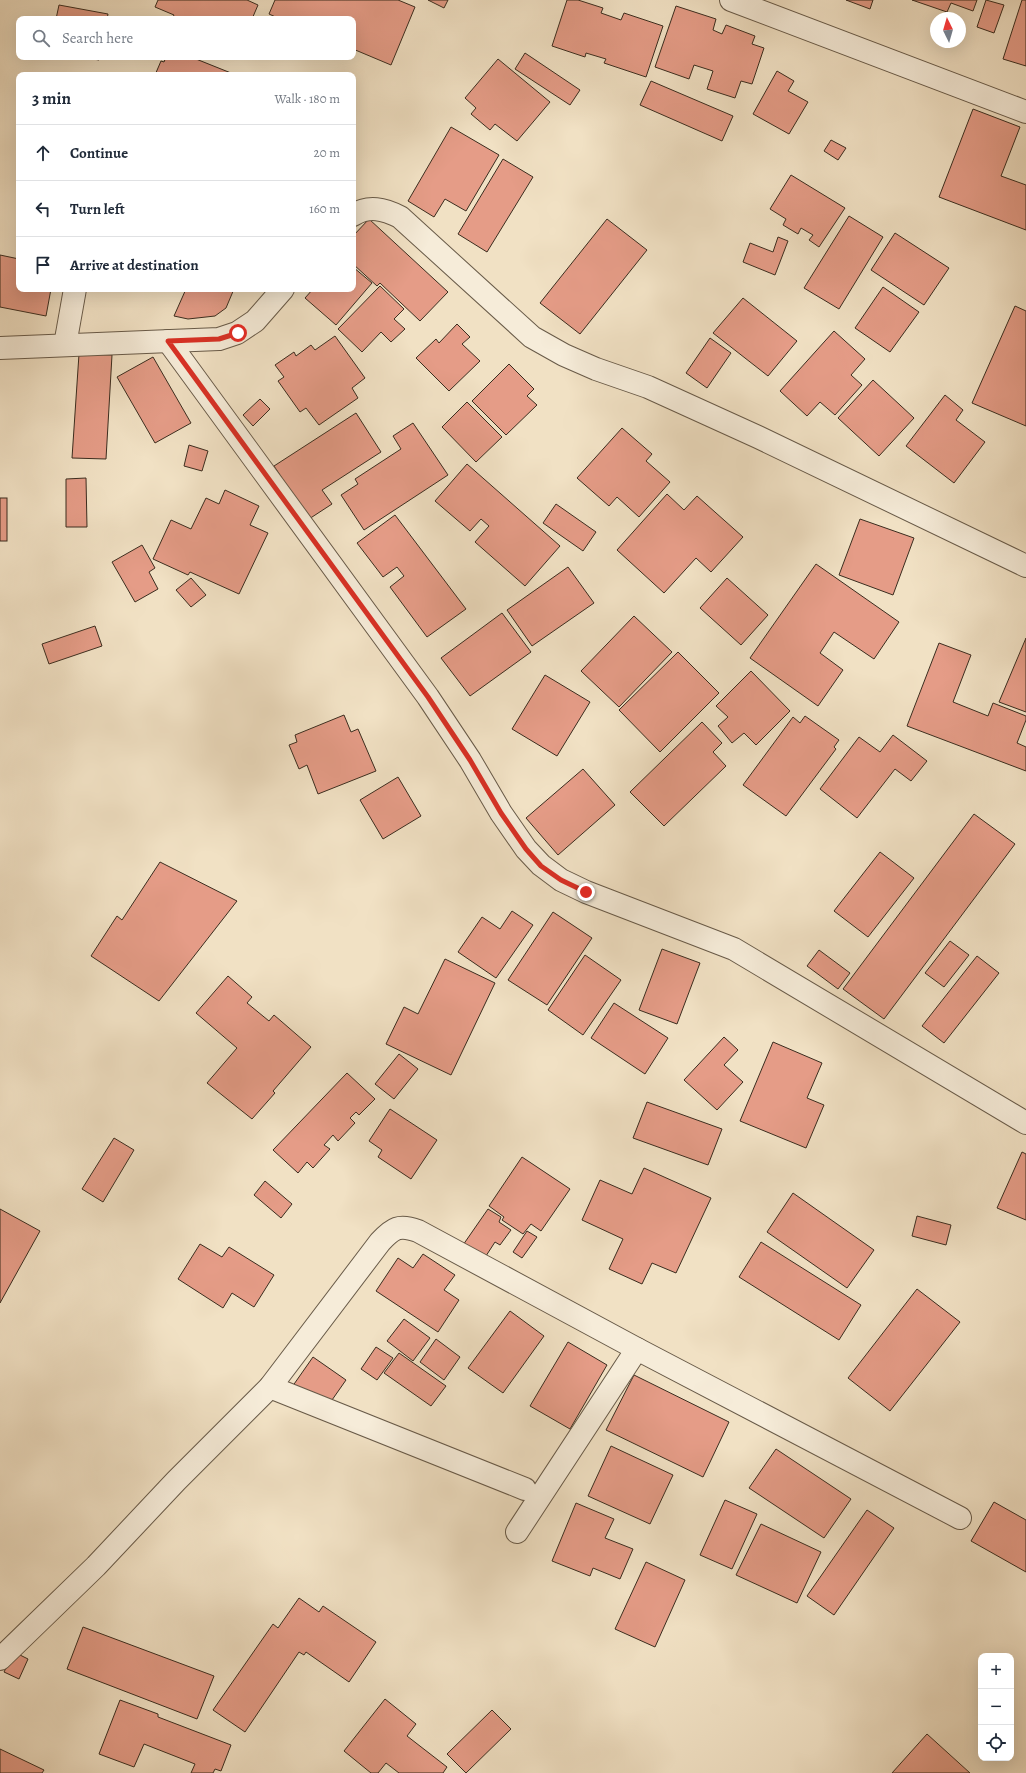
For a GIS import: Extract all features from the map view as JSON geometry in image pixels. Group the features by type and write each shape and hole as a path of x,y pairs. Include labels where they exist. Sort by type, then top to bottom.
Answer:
{"street":[{"path":"731,0 1026,112"},
{"path":"356,213 373,208 387,210 400,217 532,337 564,355 596,369 655,390 1023,559"},
{"path":"65,345 74,292"},
{"path":"0,348 219,339 238,333 255,321 280,292"},
{"path":"168,341 428,697 470,760 501,813 526,849 541,866 561,880 586,892 734,949 1026,1123"},
{"path":"0,1659 96,1566 176,1481 270,1386 380,1242 390,1231 398,1227 418,1231 638,1349 960,1518"},
{"path":"517,1532 638,1349"},
{"path":"270,1386 525,1489"}],"building":[{"path":"158,0 247,0 258,5 253,16 174,16 155,7"},
{"path":"275,0 398,0 415,7 391,65 356,50 356,16 273,16 269,14"},
{"path":"428,0 448,0 444,8"},
{"path":"567,0 578,0 603,8 601,13 621,20 624,13 663,26 646,77 604,63 606,59 586,53 585,57 552,46"},
{"path":"846,0 873,0 870,9"},
{"path":"912,0 977,0 973,11 951,3 947,12"},
{"path":"986,0 1004,5 994,33 977,27"},
{"path":"1022,0 1026,0 1026,66 1003,59"},
{"path":"59,5 108,14 108,16 57,16"},
{"path":"676,6 716,19 713,30 722,34 726,25 755,36 752,44 764,48 752,84 741,81 735,98 707,89 713,71 694,65 689,79 655,67"},
{"path":"525,53 580,90 570,105 515,69"},
{"path":"498,59 550,102 517,141 495,124 490,130 471,114 476,108 465,98"},
{"path":"165,60 198,60 228,72 156,72 161,61 164,62"},
{"path":"777,71 794,81 788,91 808,102 789,134 753,114"},
{"path":"651,81 733,116 722,141 640,105"},
{"path":"973,109 1020,127 1001,176 1026,185 1026,230 939,197"},
{"path":"451,127 499,155 466,211 445,199 434,217 408,201"},
{"path":"831,140 846,148 838,160 824,151"},
{"path":"503,159 533,177 487,252 458,234"},
{"path":"791,175 845,208 819,247 809,240 813,235 801,228 798,234 783,225 786,219 770,209"},
{"path":"849,216 883,237 839,309 804,288"},
{"path":"369,219 448,292 420,321 380,283 377,286 356,267 356,233"},
{"path":"607,219 647,250 580,334 540,303"},
{"path":"895,233 949,268 924,305 871,270"},
{"path":"778,237 788,241 775,275 743,262 750,243 773,252"},
{"path":"0,255 16,258 16,292 50,292 46,316 0,307"},
{"path":"356,270 372,283 336,325 305,298 310,292 356,292"},
{"path":"380,286 404,309 394,319 405,329 391,342 381,332 362,352 338,329"},
{"path":"883,287 919,312 890,352 855,328"},
{"path":"185,292 233,292 226,308 215,316 188,319 174,316"},
{"path":"743,298 797,341 768,376 713,333"},
{"path":"1015,306 1026,311 1026,426 972,403"},
{"path":"457,324 470,337 462,344 480,361 449,391 416,358 436,339 439,343"},
{"path":"834,331 865,359 851,375 862,385 835,415 820,402 807,416 780,391"},
{"path":"335,336 365,378 352,388 358,398 319,425 306,408 300,412 278,381 284,377 275,365 294,352 296,356 311,345 315,350"},
{"path":"710,338 731,353 707,388 686,373"},
{"path":"79,354 112,355 106,459 72,458"},
{"path":"153,357 191,423 155,443 117,377"},
{"path":"509,364 534,389 527,396 537,405 506,435 472,401"},
{"path":"873,380 914,418 879,456 838,418"},
{"path":"945,395 963,410 956,420 985,442 954,483 906,446"},
{"path":"260,399 270,409 253,426 243,415"},
{"path":"467,402 502,437 476,462 442,427"},
{"path":"356,413 381,452 322,490 332,504 309,519 274,466"},
{"path":"413,423 448,475 364,530 341,495 358,484 355,479 401,449 393,436"},
{"path":"622,428 652,454 646,461 670,482 639,517 617,497 609,506 577,478"},
{"path":"189,445 208,451 202,471 184,466"},
{"path":"467,464 560,546 525,586 475,542 489,526 481,519 470,531 435,501"},
{"path":"86,478 87,527 66,527 66,479"},
{"path":"225,490 259,506 250,525 268,533 239,594 190,572 188,575 153,559 171,520 191,529 206,498 219,504"},
{"path":"667,494 684,510 697,496 743,537 711,572 696,558 664,593 617,550"},
{"path":"0,498 7,498 7,541 0,541"},
{"path":"556,504 596,532 583,551 543,523"},
{"path":"395,515 466,609 427,637 390,587 404,576 397,567 383,577 357,543"},
{"path":"860,519 914,538 893,595 839,575"},
{"path":"142,545 155,568 149,572 158,589 135,602 112,562"},
{"path":"816,564 899,622 874,659 834,632 820,653 843,670 818,706 750,658"},
{"path":"568,567 594,603 532,646 507,610"},
{"path":"191,578 206,595 191,607 176,590"},
{"path":"727,578 768,615 741,645 700,608"},
{"path":"502,613 531,652 470,696 441,658"},
{"path":"634,616 672,652 619,707 581,671"},
{"path":"95,626 102,646 49,664 42,644"},
{"path":"1026,638 1026,712 999,702"},
{"path":"939,643 971,655 953,702 988,716 993,703 1026,716 1026,720 1017,743 1026,747 1026,771 907,726"},
{"path":"678,652 719,693 660,752 619,710"},
{"path":"751,671 790,711 756,745 744,733 732,743 718,726 728,717 716,706"},
{"path":"545,675 590,702 557,756 512,729"},
{"path":"344,715 351,732 358,729 376,771 318,794 307,765 299,769 289,745 297,742 295,735"},
{"path":"805,716 839,740 834,747 836,749 786,816 743,785 793,717 800,723"},
{"path":"702,722 722,743 713,752 726,766 664,826 630,792"},
{"path":"893,735 927,761 911,781 895,769 857,818 820,789 859,737 880,752"},
{"path":"583,769 615,805 558,855 526,818"},
{"path":"398,777 421,816 383,839 360,800"},
{"path":"974,814 1015,844 884,1019 843,989"},
{"path":"880,852 914,878 868,937 834,911"},
{"path":"160,862 237,901 159,1001 91,956 117,916 122,920"},
{"path":"512,911 533,925 496,978 458,952 482,917 500,929"},
{"path":"553,912 592,938 547,1005 508,980"},
{"path":"950,941 969,955 944,987 925,973"},
{"path":"662,949 700,963 677,1024 639,1010"},
{"path":"819,950 850,973 838,989 807,966"},
{"path":"585,955 621,980 583,1035 548,1010"},
{"path":"977,956 999,973 944,1043 922,1026"},
{"path":"445,959 495,983 451,1075 386,1044 404,1007 418,1014"},
{"path":"228,976 252,997 247,1003 269,1021 274,1015 311,1047 273,1091 275,1093 252,1119 207,1083 237,1048 196,1013"},
{"path":"614,1003 668,1038 645,1074 591,1038"},
{"path":"724,1037 738,1050 724,1065 743,1082 717,1110 684,1080"},
{"path":"773,1042 822,1063 807,1098 824,1105 806,1148 740,1121"},
{"path":"399,1054 418,1069 394,1099 375,1084"},
{"path":"347,1073 375,1099 359,1115 356,1112 350,1118 355,1123 338,1141 333,1135 324,1145 330,1149 313,1168 307,1162 298,1173 273,1150"},
{"path":"647,1102 722,1129 708,1165 633,1138"},
{"path":"390,1109 437,1140 411,1179 378,1157 382,1150 369,1141"},
{"path":"114,1138 134,1150 103,1202 82,1189"},
{"path":"1022,1152 1026,1154 1026,1220 997,1208"},
{"path":"522,1157 570,1189 541,1231 531,1224 523,1234 502,1220 504,1217 489,1206"},
{"path":"644,1168 711,1198 676,1273 652,1263 642,1284 609,1269 623,1239 582,1220 600,1180 632,1194"},
{"path":"265,1181 292,1204 281,1218 254,1195"},
{"path":"793,1193 874,1250 847,1288 767,1232"},
{"path":"0,1209 40,1231 0,1303"},
{"path":"488,1209 501,1217 499,1222 511,1230 500,1245 495,1242 484,1259 463,1245"},
{"path":"917,1216 951,1225 946,1245 912,1236"},
{"path":"527,1231 537,1237 522,1258 513,1252"},
{"path":"761,1242 861,1305 839,1340 739,1277"},
{"path":"200,1244 222,1257 229,1247 274,1275 254,1307 232,1293 223,1308 178,1279"},
{"path":"423,1254 455,1275 444,1290 459,1300 438,1332 376,1291 398,1258 413,1268"},
{"path":"917,1289 960,1322 890,1411 848,1378"},
{"path":"510,1311 544,1336 503,1393 468,1368"},
{"path":"404,1319 430,1338 413,1361 387,1341"},
{"path":"436,1339 460,1357 444,1380 420,1362"},
{"path":"568,1342 607,1365 570,1429 530,1406"},
{"path":"376,1347 393,1358 377,1380 361,1369"},
{"path":"399,1353 446,1386 431,1406 384,1373"},
{"path":"313,1357 346,1380 325,1410 292,1387"},
{"path":"634,1375 729,1422 703,1477 606,1430"},
{"path":"611,1446 673,1475 650,1524 588,1496"},
{"path":"776,1449 851,1499 824,1538 749,1488"},
{"path":"725,1500 757,1514 732,1569 700,1555"},
{"path":"994,1502 1026,1520 1026,1572 971,1541"},
{"path":"576,1503 614,1519 605,1538 633,1549 620,1579 593,1568 590,1576 552,1561"},
{"path":"867,1510 894,1528 834,1615 807,1596"},
{"path":"761,1524 821,1552 797,1603 736,1575"},
{"path":"646,1562 685,1580 655,1647 615,1629"},
{"path":"299,1598 319,1612 323,1606 376,1642 349,1682 306,1652 304,1655 299,1652 245,1732 213,1710 273,1624 278,1628"},
{"path":"83,1627 214,1676 197,1719 67,1669"},
{"path":"14,1652 28,1659 19,1679 4,1672"},
{"path":"385,1699 416,1724 407,1736 447,1767 443,1773 399,1773 386,1763 378,1773 371,1773 344,1751"},
{"path":"120,1700 158,1714 158,1717 231,1745 221,1771 215,1769 213,1773 191,1773 195,1764 144,1744 134,1767 99,1754"},
{"path":"492,1710 511,1729 466,1773 447,1754"},
{"path":"927,1734 970,1773 892,1773"},
{"path":"0,1749 44,1770 42,1773 0,1773"}],"route":[{"path":"238,333 219,339 168,341 428,697 470,760 501,813 526,849 541,866 561,880 586,892"}]}
